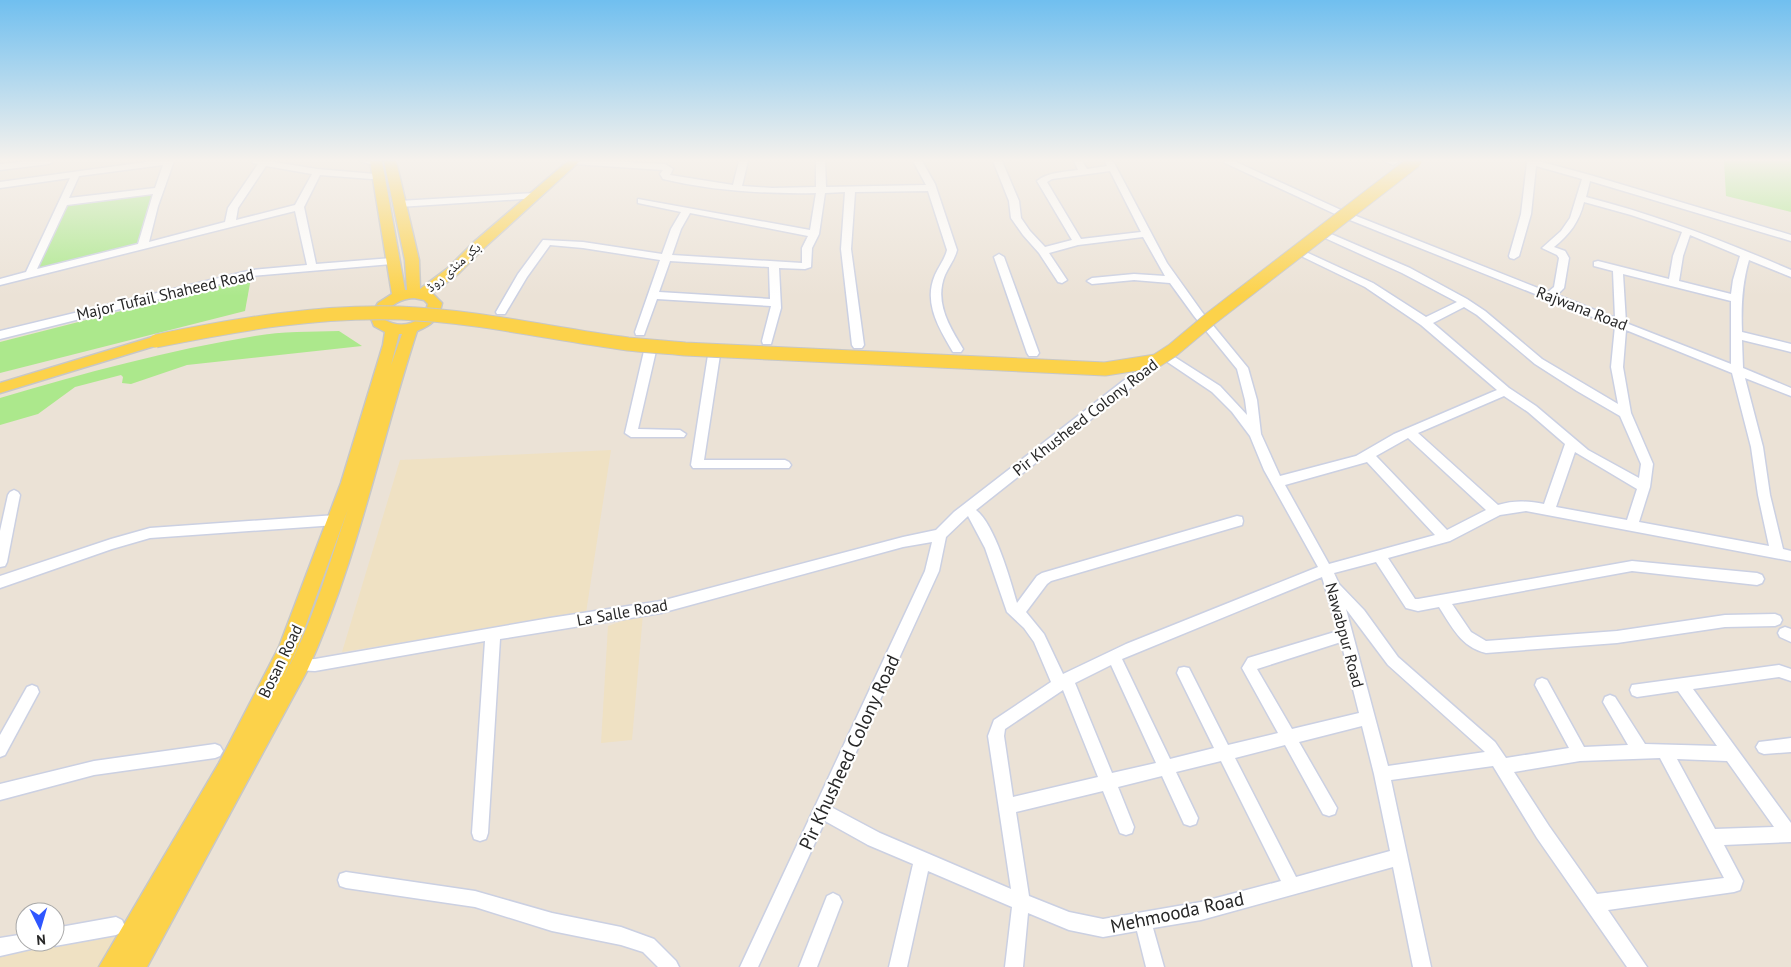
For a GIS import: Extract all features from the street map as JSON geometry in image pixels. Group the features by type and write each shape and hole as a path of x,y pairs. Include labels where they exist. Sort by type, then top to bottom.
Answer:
{"main road":[{"path":"378,206 385,242 397,277 399,296"},
{"path":"382,206 391,243 392,261"},
{"path":"399,206 418,294"},
{"name":"بکر منڈی روڈ","path":"418,294 453,271 479,244 523,206"},
{"path":"0,379 156,339 272,315 392,306 436,308 683,342 950,351 1113,359 1132,358 1146,355 1164,345 1339,206"},
{"path":"0,388 156,339 270,320 384,314 432,314 475,319 629,344 821,357 1105,369 1137,365 1167,357 1357,206"},
{"path":"418,294 428,296 434,303 434,313 424,322 411,328 392,330 378,324 377,313 386,302 399,296 418,294"},
{"name":"Bosan Road","path":"134,967 300,665 318,626 358,503 393,382 411,328"},
{"name":"Bosan Road","path":"111,967 226,770 288,649 336,520 390,345 392,330"}],"street":[{"path":"30,274 62,206"},
{"path":"143,245 153,206"},
{"path":"230,224 234,206"},
{"path":"667,206 814,234"},
{"path":"501,312 522,276 547,242 583,245 667,258 802,267 807,265 808,248 814,234 818,206"},
{"path":"849,206 846,249 858,345"},
{"path":"937,206 952,250 950,260 939,277 935,305 937,313 957,349"},
{"path":"1015,206 1016,218 1026,233 1043,251 1062,280"},
{"path":"1057,206 1078,242"},
{"name":"Nawabpur Road","path":"1132,206 1162,264 1209,328 1242,368 1252,400 1255,434 1277,482 1333,586 1382,774 1422,967"},
{"name":"Rajwana Road","path":"1326,206 1791,392"},
{"path":"1514,256 1527,206"},
{"path":"1550,296 1559,288 1564,258 1561,253 1547,248 1565,233 1575,218 1578,206"},
{"path":"1610,206 1640,214 1686,231 1791,274"},
{"path":"1684,206 1791,238"},
{"path":"0,282 299,207 312,267"},
{"path":"640,332 676,229 687,210"},
{"path":"1674,282 1678,256 1686,231"},
{"path":"1043,251 1078,242 1147,234"},
{"path":"1328,236 1409,272 1464,303 1481,314 1511,341 1549,368 1579,388 1624,413"},
{"path":"1746,254 1738,280 1736,299 1737,370 1757,447 1764,495 1777,554"},
{"path":"1304,255 1369,285 1425,322 1505,391 1532,409 1594,460 1644,487"},
{"path":"999,257 1032,353"},
{"name":"Major Tufail Shaheed Road","path":"0,334 214,280 252,273 392,261"},
{"path":"1598,264 1618,270 1621,268 1736,299"},
{"path":"767,341 776,303 774,265"},
{"path":"1618,270 1621,324 1617,368 1624,413 1647,464 1644,487 1631,526"},
{"path":"1092,281 1124,277 1174,280"},
{"path":"653,295 776,303"},
{"path":"1425,322 1464,303"},
{"path":"1738,335 1791,348"},
{"path":"650,351 632,433 680,434"},
{"path":"714,355 697,465 785,465"},
{"path":"1167,357 1216,389 1255,434"},
{"name":"Pir Khusheed Colony Road","path":"749,967 932,572 940,535 959,516 1167,357"},
{"path":"1277,482 1343,466 1368,455 1409,432 1505,391"},
{"path":"1409,432 1496,511"},
{"path":"1548,510 1572,442"},
{"path":"1368,455 1445,538"},
{"path":"0,562 14,494"},
{"path":"1014,967 1021,902 996,736 998,725 1063,682 1114,656 1326,570 1445,538 1496,511 1509,507 1526,506 1791,556"},
{"path":"974,514 987,535 997,557 1012,608 1027,622 1063,682 1126,827"},
{"path":"0,582 111,544 150,533 336,520"},
{"path":"1017,614 1042,580 1047,577 1237,521"},
{"name":"La Salle Road","path":"300,665 315,665 661,607 903,542 940,535"},
{"path":"1379,555 1411,604 1418,605 1443,602 1559,578 1632,566 1757,579"},
{"path":"1333,586 1359,614 1393,660 1490,747 1543,832 1638,967"},
{"path":"1443,602 1470,640 1477,646 1486,647 1617,637 1725,621 1775,620"},
{"path":"480,833 493,634"},
{"path":"1329,808 1249,668 1253,663 1347,634"},
{"path":"1114,656 1190,818"},
{"path":"1637,690 1779,671 1791,675"},
{"path":"1184,673 1292,886"},
{"path":"1681,684 1790,834"},
{"path":"1542,685 1580,754"},
{"path":"0,750 32,692"},
{"path":"1610,702 1641,752"},
{"path":"1006,807 1366,718"},
{"path":"1764,747 1791,745"},
{"path":"0,792 94,768 215,751"},
{"path":"1382,774 1580,754 1664,751 1732,754"},
{"path":"1593,903 1734,884 1733,874 1664,751"},
{"name":"Mehmooda Road","path":"822,811 874,839 1021,902 1069,921 1103,928 1201,911 1400,857"},
{"path":"1712,836 1790,834"},
{"path":"898,967 922,860"},
{"path":"346,880 475,899 552,922 621,936 648,944 670,967"},
{"path":"808,967 833,902"},
{"path":"1143,921 1155,967"},
{"path":"65,935 116,926"},
{"path":"0,947 15,944"}],"shaded area":[{"path":"611,450 586,613 342,652 400,460"},
{"path":"643,614 632,740 601,743 608,626"},
{"path":"131,927 110,967 0,967 0,950 15,948 15,952 65,952 65,940"}],"green space":[{"path":"64,206 153,206 141,245 33,273"},
{"path":"1767,206 1791,206 1791,212"},
{"path":"251,278 245,311 0,373 0,342"},
{"path":"339,331 362,346 187,365 131,384 122,383 123,377 121,375 75,387 38,414 0,425 0,398 63,380 159,355 255,336 276,333"}]}
